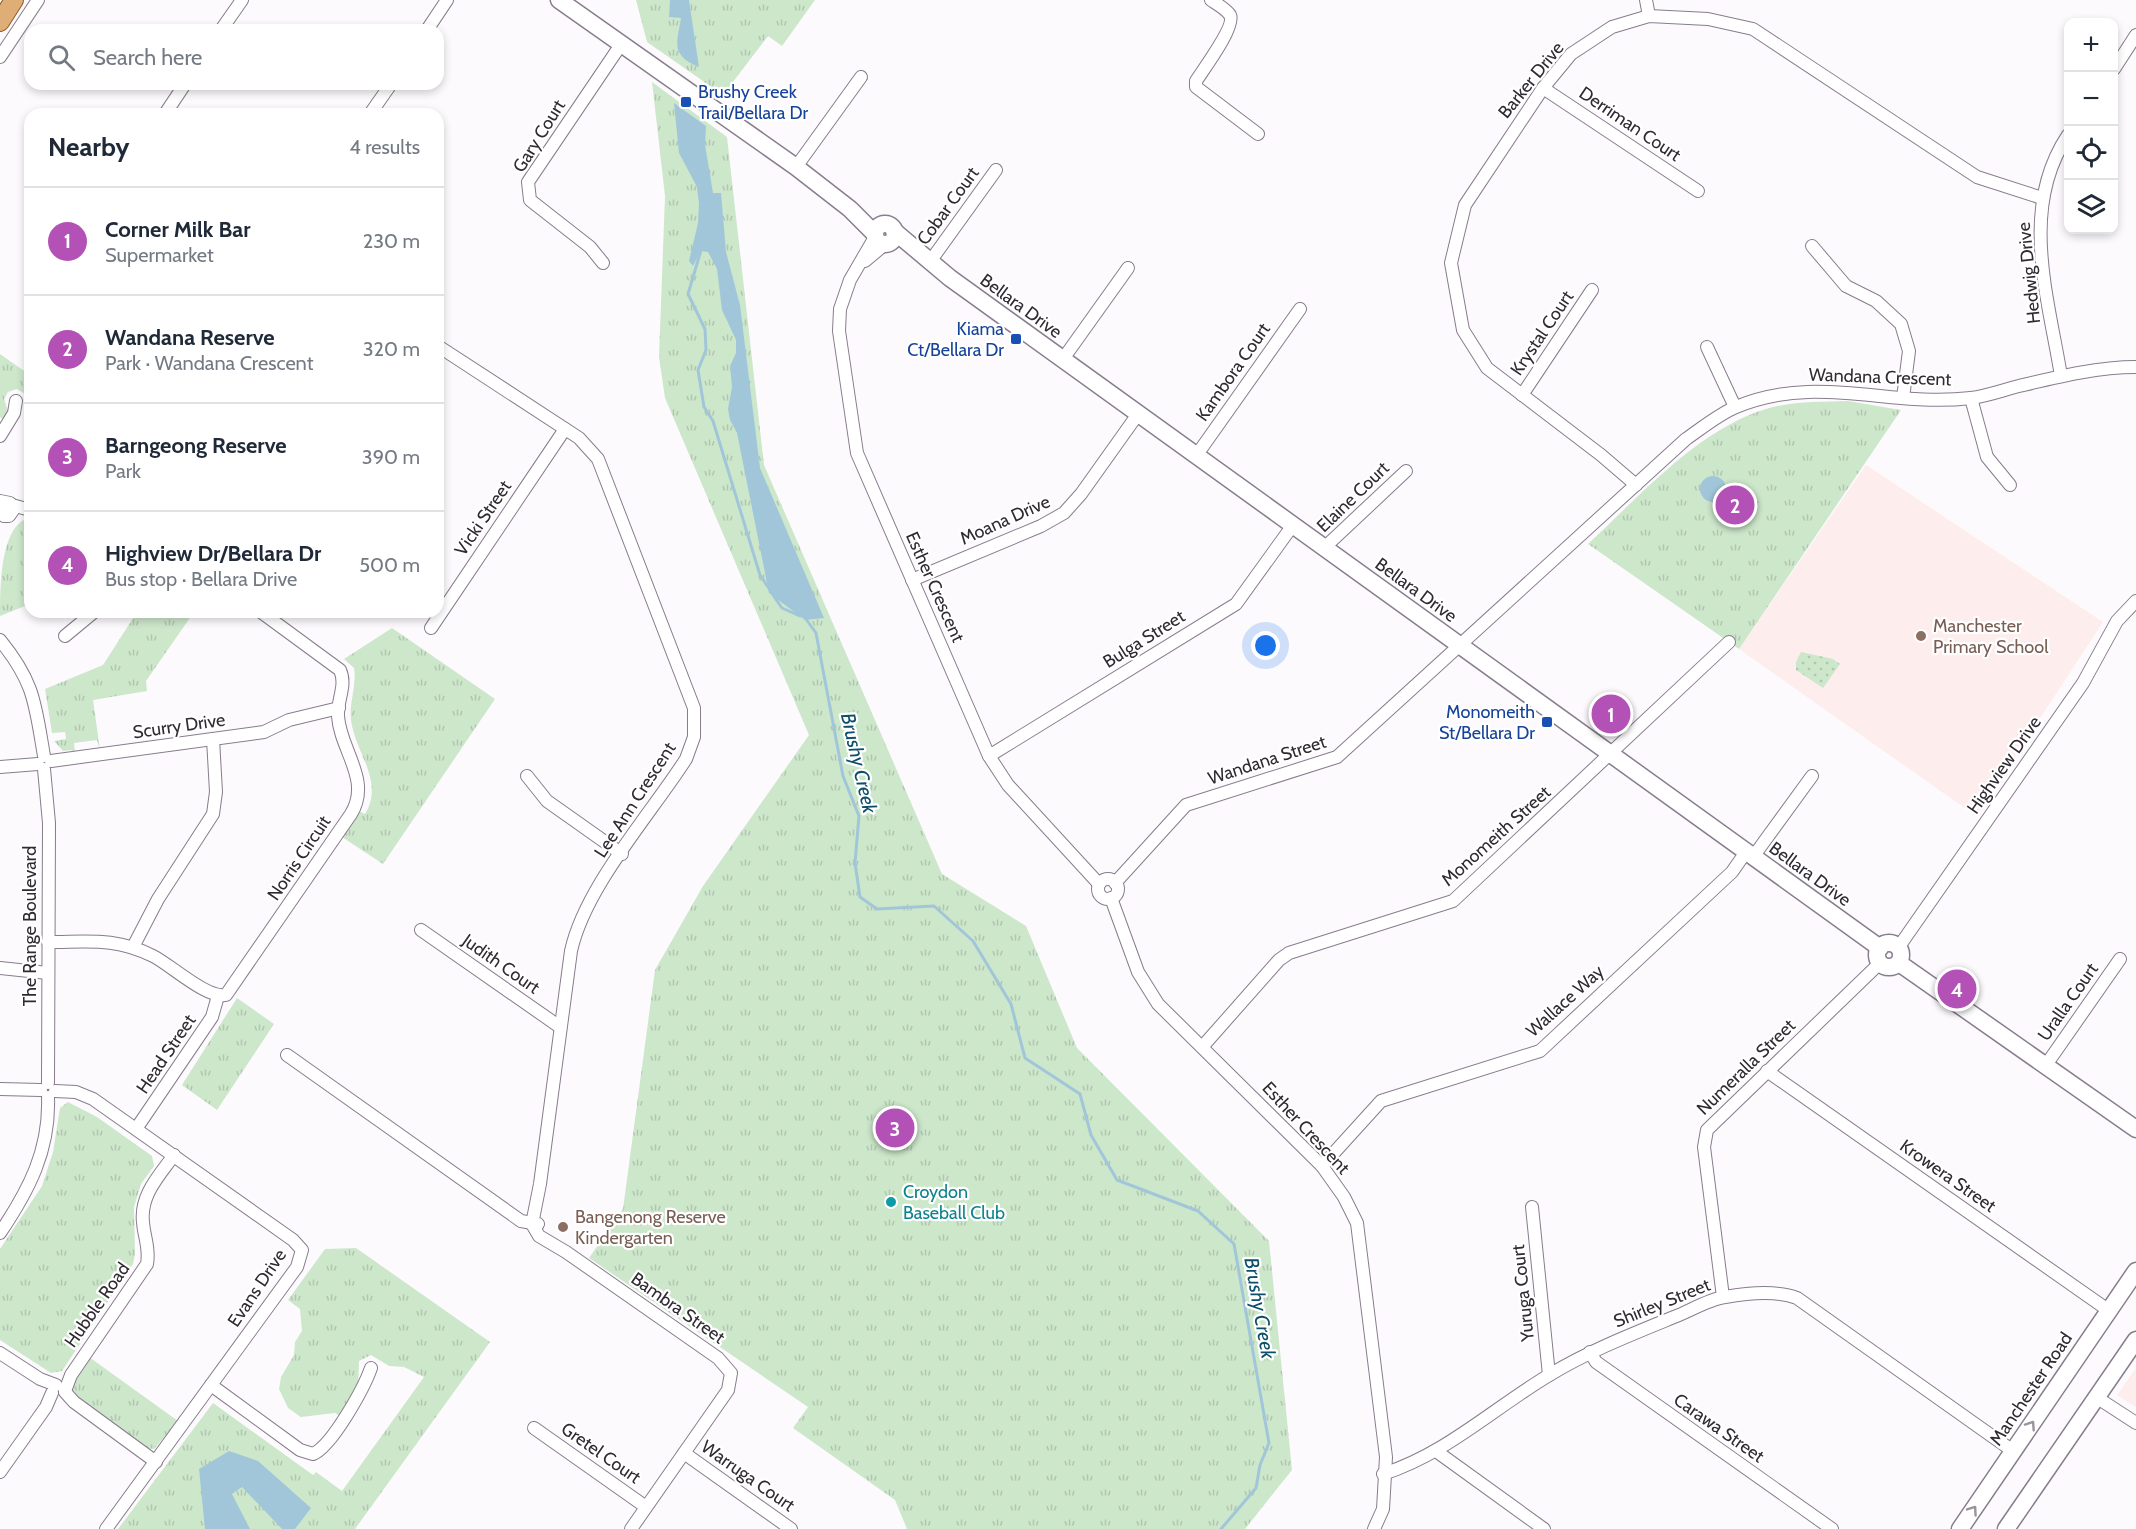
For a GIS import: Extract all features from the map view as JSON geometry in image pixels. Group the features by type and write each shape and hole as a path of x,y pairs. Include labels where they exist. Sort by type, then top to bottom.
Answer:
{"main road":[{"name":"Bellara Drive","path":"559,0 669,75 796,167 883,236 929,262 1460,645 1750,855 1880,956"},
{"path":"1880,956 1889,943 1899,955 2136,1129"},
{"name":"Manchester Road","path":"1959,1529 2136,1271"},
{"path":"2006,1529 2136,1340"}],"street":[{"path":"0,57 38,0"},
{"path":"225,24 242,0"},
{"path":"431,24 447,0"},
{"path":"1211,0 1230,15 1231,20 1227,34 1196,81 1196,87 1258,134"},
{"path":"1646,0 1649,16"},
{"name":"Barker Drive","path":"1636,485 1601,455 1487,368 1463,330 1451,263 1465,205 1543,88 1571,54 1612,27 1649,16 1708,19 1753,29 1977,177 2042,198"},
{"path":"2118,63 2136,35"},
{"name":"Gary Court","path":"603,263 590,247 530,200 528,182 622,43"},
{"path":"796,167 861,77"},
{"name":"Derriman Court","path":"1543,88 1698,191"},
{"path":"169,108 181,90"},
{"path":"374,108 387,90"},
{"name":"Hedwig Drive","path":"2061,376 2039,229 2042,198 2050,169 2064,143"},
{"name":"Cobar Court","path":"929,262 996,170"},
{"name":"Esther Crescent","path":"883,236 858,268 842,297 839,320 857,453 989,756 1008,785 1099,884"},
{"path":"1812,246 1846,286 1876,301 1901,324 1909,351 1903,398"},
{"path":"1063,359 1128,268"},
{"name":"Krystal Court","path":"1522,395 1592,290"},
{"name":"Kambora Court","path":"1196,456 1300,309"},
{"path":"1707,347 1735,407"},
{"name":"Lee Ann Crescent","path":"444,350 565,429 587,445 598,459 694,708 694,737 686,759 579,921 571,951 560,1027 536,1224"},
{"name":"Wandana Crescent","path":"1460,645 1686,439 1735,407 1762,398 1809,390 1833,390 1903,398 1971,398 2061,376 2136,367"},
{"path":"1971,398 1988,457 2010,485"},
{"path":"0,436 11,420 16,400"},
{"name":"Moana Drive","path":"912,580 1041,526 1064,513 1081,494 1138,414"},
{"name":"Vicki Street","path":"444,609 565,429"},
{"name":"Elaine Court","path":"1324,548 1406,471"},
{"path":"4,512 24,510"},
{"name":"Bulga Street","path":"989,756 1236,604 1293,525"},
{"name":"Highview Drive","path":"1899,955 2083,684 2117,621 2136,601"},
{"path":"65,636 87,618"},
{"name":"Norris Circuit","path":"218,996 230,991 357,804 359,786 340,732 338,711 343,682 340,670 269,618"},
{"name":"Vicki Street","path":"431,628 438,618"},
{"name":"The Range Boulevard","path":"0,640 22,669 33,694 44,762 49,814 46,1135 38,1166 29,1188 0,1233"},
{"name":"Monomeith Street","path":"1203,1046 1279,960 1289,953 1453,901 1729,642"},
{"name":"Wandana Street","path":"1115,883 1186,806 1337,757 1460,645"},
{"name":"Scurry Drive","path":"0,766 264,732 289,720 338,711"},
{"path":"137,949 148,920 213,814 216,792 209,740"},
{"path":"527,776 538,793 547,801 622,854"},
{"name":"Wallace Way","path":"1322,1166 1381,1101 1540,1051 1750,855 1812,776"},
{"path":"1107,879 1115,883 1117,892 1111,898 1100,895 1099,884 1107,879"},
{"name":"Esther Crescent","path":"1111,898 1138,972 1158,1004 1322,1166 1344,1197 1357,1223 1386,1456 1383,1474 1383,1509 1374,1529"},
{"name":"Judith Court","path":"421,930 560,1027"},
{"path":"48,939 81,939 137,949 218,996"},
{"name":"Numeralla Street","path":"1723,1297 1705,1137 1712,1123 1767,1071 1880,956"},
{"name":"Uralla Court","path":"2046,1065 2120,958"},
{"path":"0,968 48,969"},
{"name":"Head Street","path":"136,1129 212,1017 218,996"},
{"name":"Bambra Street","path":"287,1055 521,1221 536,1224 539,1236 566,1252 728,1368 732,1379 728,1390 631,1529"},
{"name":"Krowera Street","path":"1767,1071 2108,1310"},
{"path":"0,1089 48,1090"},
{"name":"Evans Drive","path":"48,1090 84,1094 293,1240 302,1250 297,1267 106,1529"},
{"name":"Hubble Road","path":"0,1472 71,1375 147,1264 148,1242 142,1220 145,1201 151,1187 174,1155"},
{"name":"Yuruga Court","path":"1532,1206 1549,1375"},
{"name":"Shirley Street","path":"1383,1474 1408,1466 1436,1451 1549,1375 1590,1352 1723,1297 1785,1294 1797,1298 2013,1451"},
{"name":"Carawa Street","path":"1590,1352 1596,1362 1832,1529"},
{"path":"0,1353 74,1402 156,1461"},
{"path":"211,1385 300,1450 312,1454 324,1446 360,1395 371,1368"},
{"path":"2096,1397 2136,1423"},
{"name":"Gretel Court","path":"534,1428 646,1508"},
{"path":"1436,1451 1544,1529"},
{"name":"Warruga Court","path":"684,1453 791,1529"}],"shaded area":[{"name":"Manchester Primary School","path":"1866,465 2103,622 1976,816 1739,649"},
{"path":"2136,1368 2136,1407 2117,1395"}],"green space":[{"path":"636,0 815,0 782,46 768,36 723,95 647,42"},
{"path":"652,82 727,137 764,465 942,874 1026,926 1077,1048 1269,1241 1292,1470 1245,1529 907,1529 895,1500 793,1428 808,1407 589,1258 623,1209 655,970 703,886 809,735 665,398 659,357 665,196"},
{"path":"0,354 24,371 24,393 17,389 8,392 4,399 8,411 4,420 0,417"},
{"path":"1848,401 1901,410 1739,649 1588,544 1671,466 1716,432 1741,419 1776,406 1807,402"},
{"path":"24,520 24,606 0,616 3,562 6,548 17,526"},
{"path":"133,618 190,618 146,681 147,691 93,700 100,750 97,740 74,743 75,753 72,750 63,751 54,741 66,739 65,732 52,733 45,689 103,665"},
{"path":"392,628 495,699 383,864 342,837 359,811 365,814 372,790 367,767 351,720 354,668 344,659"},
{"path":"1801,652 1833,659 1840,664 1823,688 1796,670 1796,662"},
{"path":"237,998 274,1024 217,1110 182,1085"},
{"path":"68,1102 97,1117 152,1156 154,1166 141,1184 134,1207 135,1254 133,1264 62,1371 51,1373 0,1340 0,1249 42,1186 53,1152 60,1108"},
{"path":"356,1248 490,1342 355,1529 118,1529 213,1403 313,1475 316,1472 342,1491 424,1377 404,1367 389,1366 371,1355 359,1361 358,1388 340,1416 335,1413 301,1417 288,1408 279,1389 281,1377 294,1355 295,1342 302,1331 300,1309 288,1300 325,1249"},
{"path":"89,1357 178,1421 154,1449 145,1448 71,1393 72,1381"}],"water":[{"path":"670,0 689,0 699,67 683,58 680,53 677,41 681,18 669,17"},
{"path":"674,103 706,126 705,145 713,193 721,193 726,252 740,305 760,468 824,618 805,620 769,593 737,433 730,420 728,409 732,387 730,366 736,353 736,340 722,310 717,269 708,252 701,251 693,266 689,261 698,223 699,204 697,187 679,153"},
{"path":"1713,476 1722,480 1726,489 1722,498 1713,502 1704,498 1700,489 1704,480"},
{"path":"229,1451 258,1461 311,1508 295,1529 282,1529 242,1487 232,1494 250,1529 205,1529 199,1469"}],"waterway":[{"name":"Brushy Creek","path":"702,247 688,294 705,329 706,350 698,370 704,407 713,421 760,575 770,590"},
{"name":"Brushy Creek","path":"773,595 782,608 800,616"},
{"name":"Brushy Creek","path":"806,619 816,633 843,776 859,816 855,863 860,897 877,909 934,906 973,941 1011,1004 1025,1058 1080,1094 1091,1135 1117,1180 1198,1211 1234,1244 1269,1443 1260,1465 1256,1488 1221,1529"}],"place":[{"name":"Brushy Creek Trail/Bellara Dr","path":"686,102"},
{"name":"Kiama Ct/Bellara Dr","path":"1016,339"},
{"name":"Wandana Reserve","path":"1735,505"},
{"name":"Manchester Primary School","path":"1921,636"},
{"name":"Corner Milk Bar","path":"1611,714"},
{"name":"Monomeith St/Bellara Dr","path":"1547,722"},
{"name":"Highview Dr/Bellara Dr","path":"1957,989"},
{"name":"Barngeong Reserve","path":"895,1128"},
{"name":"Croydon Baseball Club","path":"891,1202"},
{"name":"Bangenong Reserve Kindergarten","path":"563,1227"}]}
